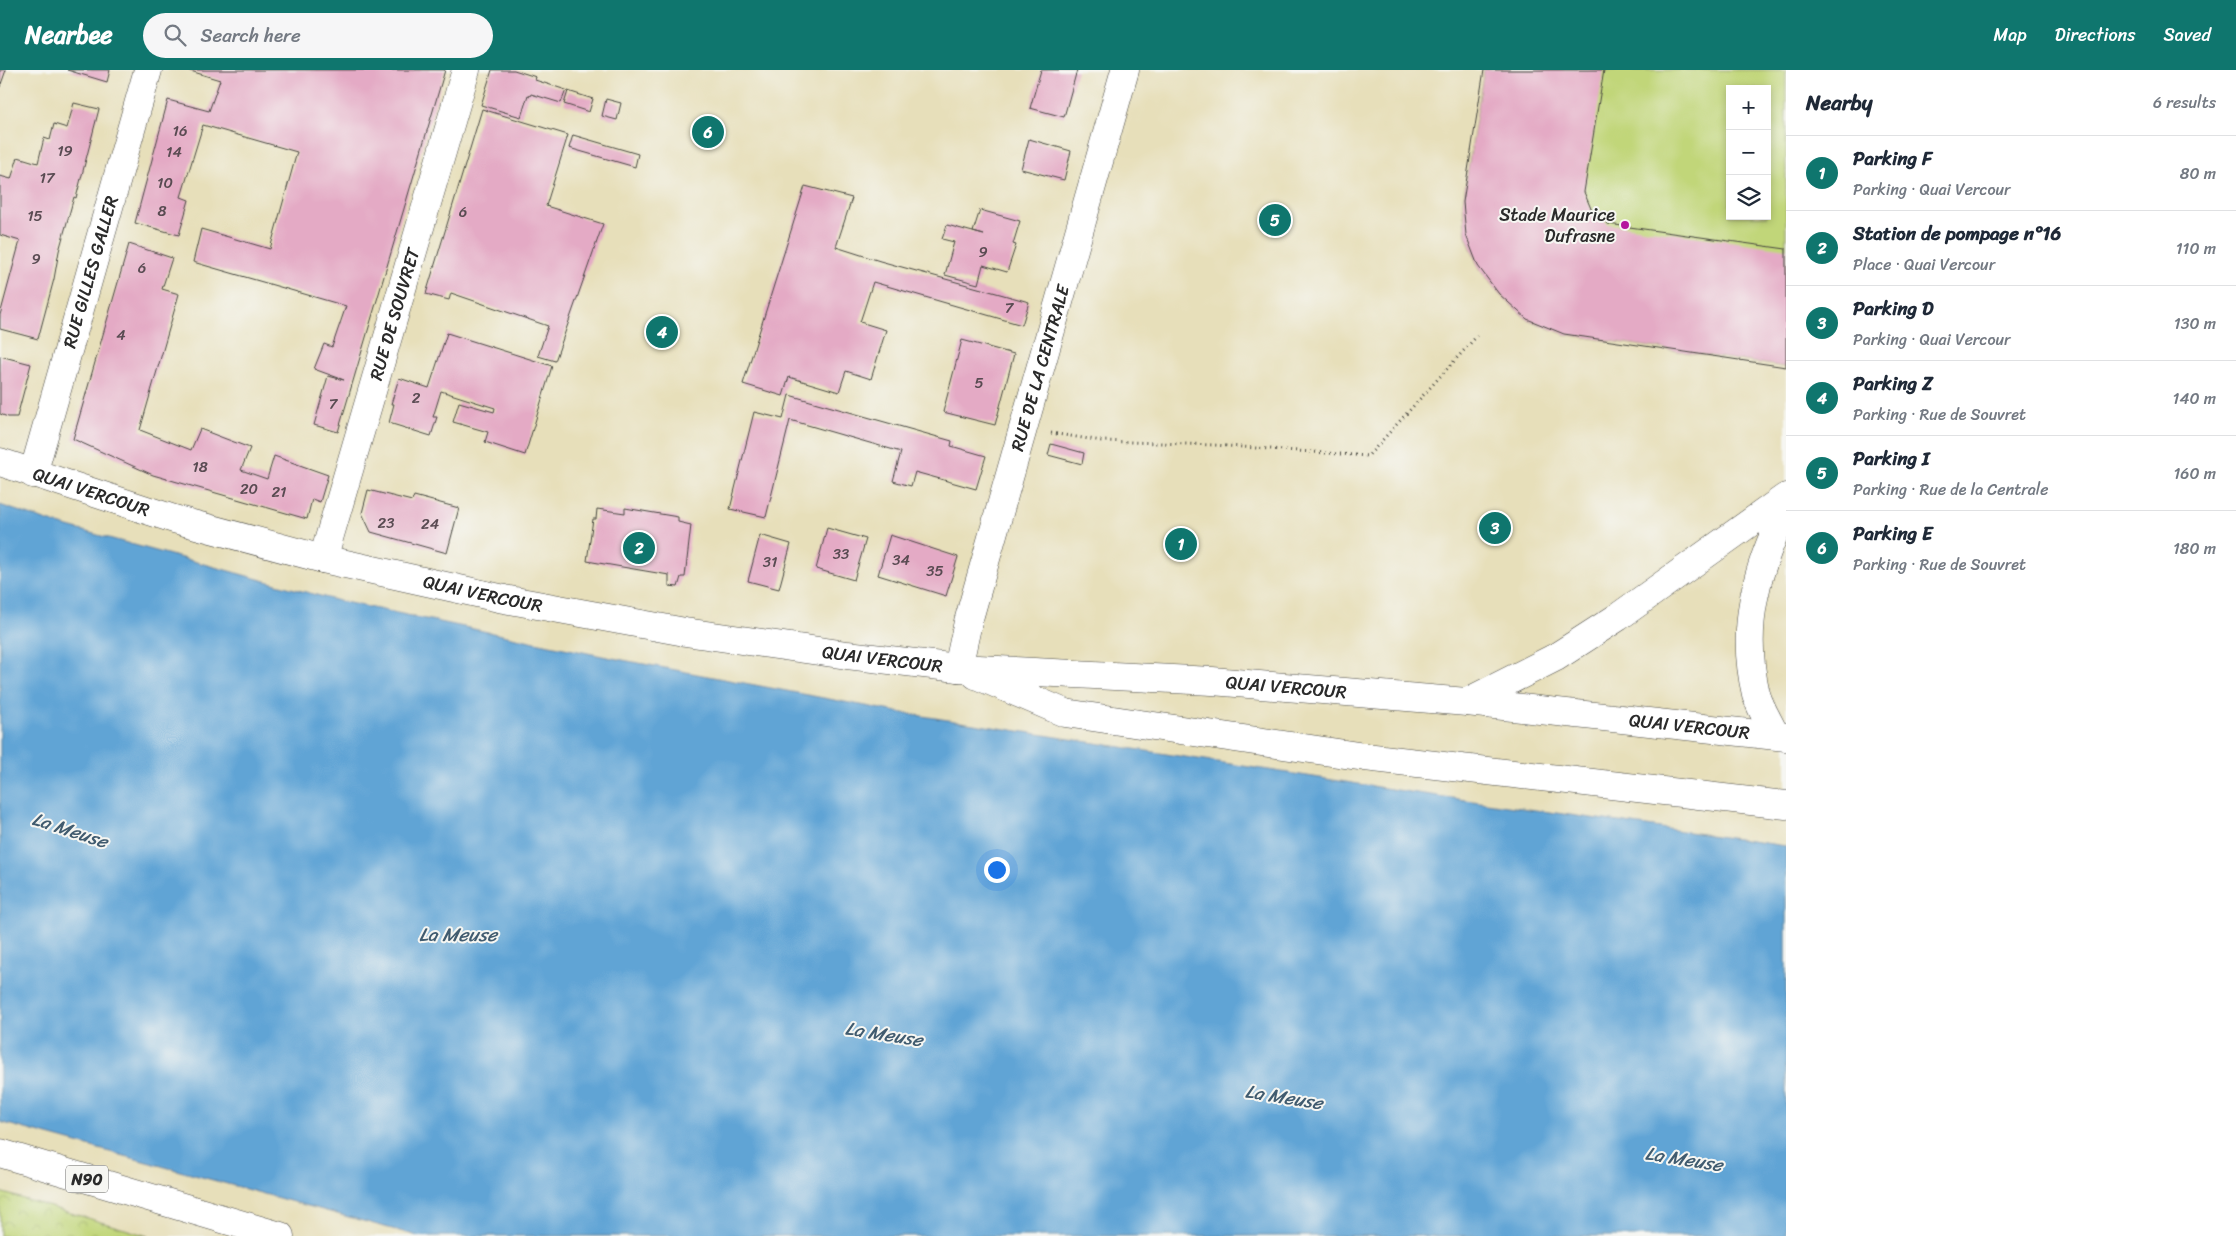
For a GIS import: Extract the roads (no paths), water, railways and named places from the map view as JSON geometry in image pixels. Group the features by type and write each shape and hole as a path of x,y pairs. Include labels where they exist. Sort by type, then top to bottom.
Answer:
{"main road":[{"name":"RUE GILLES GALLER","path":"33,474 148,70"},
{"name":"RUE DE SOUVRET","path":"323,559 466,70"},
{"name":"RUE DE LA CENTRALE","path":"958,668 968,622 1126,70"},
{"name":"QUAI VERCOUR","path":"0,462 174,519 323,559 504,599 685,632 847,655 958,668 1212,681 1467,702 1781,736"},
{"path":"1467,702 1556,657 1610,622 1786,497"},
{"path":"1781,736 1757,696 1751,664 1749,638 1752,603 1759,573 1771,539 1786,510"},
{"path":"958,668 1065,713 1366,757 1786,805"},
{"name":"N90","path":"0,1153 280,1236"}],"water":[{"name":"La Meuse","path":"0,505 54,523 335,600 607,657 903,713 1410,792 1786,846 1786,1236 418,1236 0,1122"}],"place":[{"name":"Parking E","path":"708,132"},
{"name":"Parking I","path":"1275,220"},
{"name":"Stade Maurice Dufrasne","path":"1625,225"},
{"name":"Parking Z","path":"662,332"},
{"name":"Parking D","path":"1495,528"},
{"name":"Parking F","path":"1181,544"},
{"name":"Station de pompage n°16","path":"639,548"}]}
